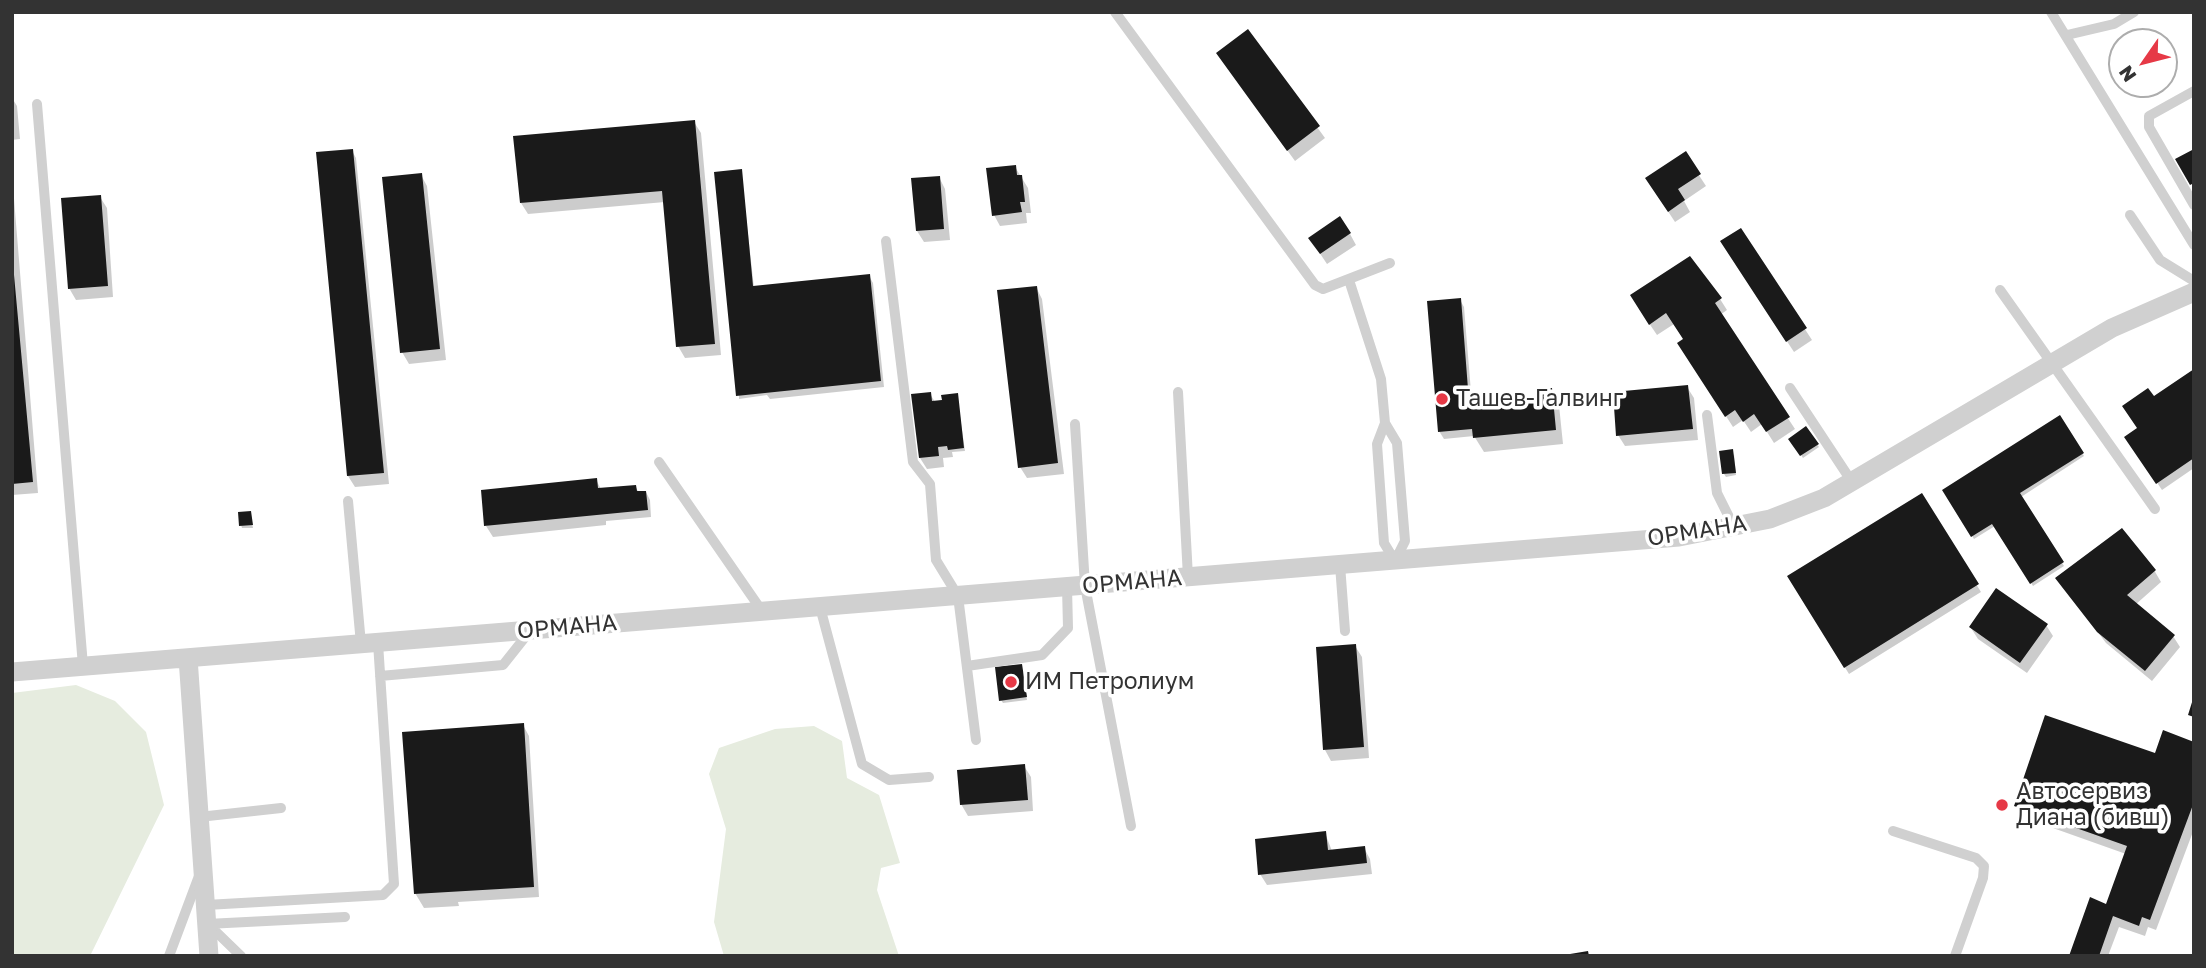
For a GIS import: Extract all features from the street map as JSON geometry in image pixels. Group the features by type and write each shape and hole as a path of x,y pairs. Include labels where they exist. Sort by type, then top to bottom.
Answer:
{"street":[{"name":"ОРМАНА","path":"12,672 1679,537 1734,527 1796,511 1852,482 2112,328 2194,292"},
{"path":"188,658 209,956"}],"lane":[{"path":"1115,12 1315,285 1323,289 1390,263"},
{"path":"2052,12 2194,245"},
{"path":"2067,35 2114,24 2134,12"},
{"path":"2194,91 2149,116 2149,127 2190,191 2194,205"},
{"path":"37,104 82,666"},
{"path":"2130,215 2161,260 2194,281"},
{"path":"886,241 913,462 930,484 936,560 958,596 976,740"},
{"path":"1349,279 1381,380 1385,423 1397,443 1405,541 1395,561"},
{"path":"2000,290 2155,509"},
{"path":"1790,388 1852,482"},
{"path":"1178,392 1188,577"},
{"path":"1707,415 1717,493 1734,527"},
{"path":"1385,423 1377,444 1384,543 1395,561"},
{"path":"967,666 1042,656 1068,628 1076,586 1075,424"},
{"path":"659,462 762,612"},
{"path":"206,914 383,895 394,884 380,676 369,643 348,501"},
{"path":"1340,565 1345,631"},
{"path":"1076,586 1131,826"},
{"path":"820,607 862,764 889,780 929,777"},
{"path":"380,676 503,665 530,630"},
{"path":"199,817 281,808"},
{"path":"1893,831 1976,858 1984,866 1983,878 1955,956"},
{"path":"169,956 202,866"},
{"path":"206,914 345,917"},
{"path":"206,914 242,956"}],"shaded area":[{"path":"76,685 115,701 146,732 164,805 90,956 12,956 12,693"},
{"path":"814,726 842,741 847,778 879,795 900,863 881,868 877,890 899,956 724,956 714,922 726,829 709,774 719,748 775,729"}],"building":[{"path":"1248,29 1320,126 1287,151 1216,53"},
{"path":"695,120 715,344 676,347 662,191 520,203 513,136"},
{"path":"353,149 384,473 347,476 316,152"},
{"path":"2194,149 2194,183 2190,185 2175,159"},
{"path":"1686,151 1701,174 1678,189 1685,200 1668,212 1645,178"},
{"path":"1016,165 1017,175 1022,175 1025,202 1020,202 1022,212 992,216 986,168"},
{"path":"742,169 753,286 870,274 881,381 736,396 714,172"},
{"path":"422,173 440,349 400,353 382,177"},
{"path":"940,176 944,229 916,231 911,178"},
{"path":"101,195 108,286 68,289 61,198"},
{"path":"1340,216 1351,233 1320,254 1308,238"},
{"path":"1741,228 1807,328 1786,342 1720,241"},
{"path":"12,253 33,482 12,484"},
{"path":"1690,256 1722,298 1715,303 1790,417 1766,432 1754,414 1743,422 1735,410 1725,417 1677,343 1683,339 1666,313 1649,325 1630,295"},
{"path":"1037,286 1058,463 1018,468 997,290"},
{"path":"1461,298 1469,402 1539,396 1538,389 1552,388 1556,430 1473,438 1472,429 1438,432 1427,301"},
{"path":"2194,369 2194,458 2156,484 2124,437 2137,428 2122,406 2148,388 2154,396"},
{"path":"1688,385 1693,429 1616,436 1613,392"},
{"path":"931,392 932,401 942,400 941,395 958,393 964,448 948,450 947,446 938,447 939,456 919,458 911,394"},
{"path":"2060,415 2084,453 2020,493 2064,562 2030,584 1992,524 1971,537 1942,490"},
{"path":"1806,426 1819,444 1800,456 1788,439"},
{"path":"1733,449 1736,473 1722,474 1719,451"},
{"path":"597,478 598,488 636,485 637,491 646,491 648,510 484,526 481,490"},
{"path":"1922,493 1979,584 1844,668 1787,576"},
{"path":"251,511 253,525 239,526 238,512"},
{"path":"2122,528 2156,570 2127,595 2175,635 2145,671 2097,632 2055,578"},
{"path":"1996,588 2048,624 2020,663 1969,627"},
{"path":"1356,644 1364,747 1323,750 1316,647"},
{"path":"1022,664 1027,697 999,701 995,667"},
{"path":"2194,699 2194,717 2188,715"},
{"path":"2045,715 2155,753 2163,730 2194,742 2194,802 2150,920 2142,917 2139,926 2113,916 2099,956 2069,956 2090,897 2106,904 2127,846 2014,806"},
{"path":"524,723 534,887 414,894 402,732"},
{"path":"1025,764 1028,800 960,805 957,770"},
{"path":"1326,831 1328,850 1365,846 1367,863 1258,875 1255,839"},
{"path":"1588,951 1589,956 1570,954"}],"place":[{"name":"Ташев-Галвинг","path":"1442,399"},
{"name":"ИМ Петролиум","path":"1011,682"},
{"name":"Автосервиз Диана (бивш)","path":"2002,805"}]}
